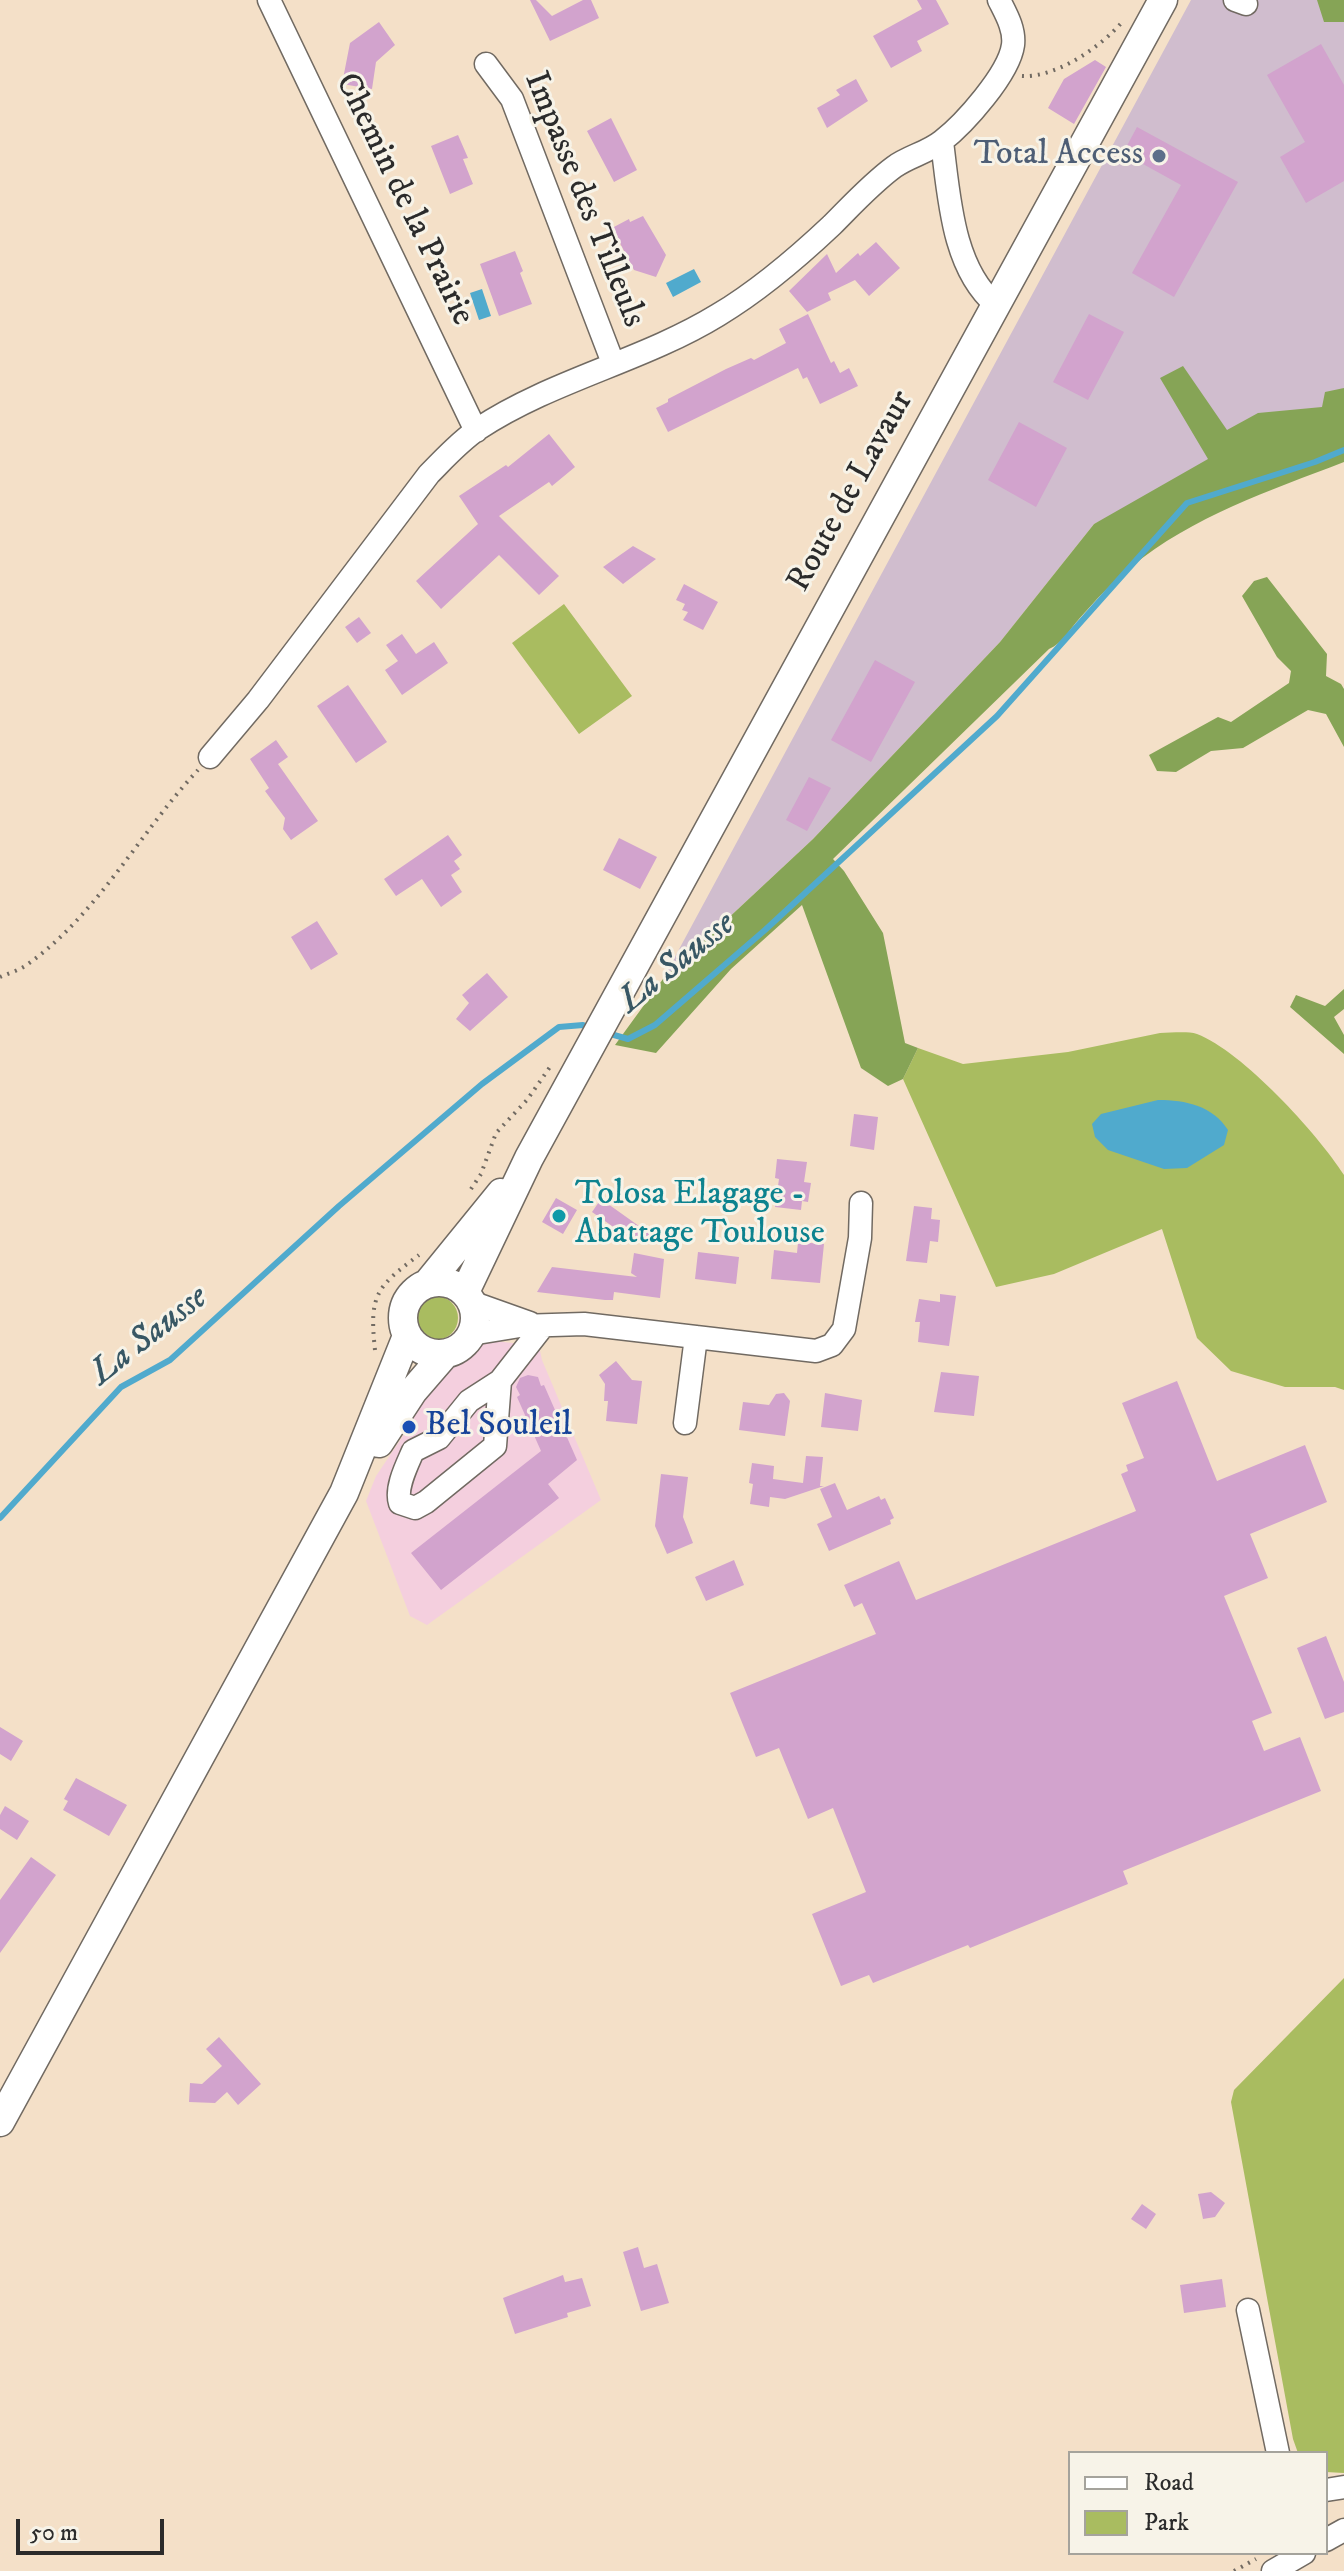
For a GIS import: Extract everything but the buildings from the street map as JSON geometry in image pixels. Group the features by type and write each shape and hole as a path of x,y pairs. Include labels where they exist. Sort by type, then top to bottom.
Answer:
{"main road":[{"name":"Route de Lavaur","path":"529,1158 1163,0"},
{"path":"529,1158 468,1297 475,1324 471,1334 456,1350 445,1354 423,1351 407,1336 402,1318 406,1301 412,1293 427,1284 529,1158"},
{"path":"427,1284 447,1283 468,1297"},
{"path":"0,2122 344,1493 407,1336"},
{"path":"344,1493 413,1391 445,1354"}],"street":[{"name":"Chemin de la Prairie","path":"269,0 476,431"},
{"path":"210,757 258,700 429,474 476,431 507,412 693,330 749,295 787,266 886,173 942,142 977,105 1010,59 1013,44 1008,18 999,0"},
{"name":"Impasse des Tilleuls","path":"486,64 512,99 613,363"},
{"path":"942,142 953,226 976,284 996,305"},
{"path":"471,1334 520,1326 584,1324 816,1351 832,1345 844,1329 860,1238 861,1203"},
{"path":"468,1297 523,1322 543,1326"},
{"path":"500,1381 495,1446 426,1502 415,1508 400,1503 399,1485 413,1451 439,1438 469,1401 500,1381 543,1326"},
{"path":"685,1423 696,1337"},
{"path":"1248,2310 1278,2451"},
{"path":"1265,2565 1298,2555"}],"path":[{"path":"999,75 1050,74 1099,43 1125,19"},
{"path":"0,977 26,966 64,932 114,875 173,796 210,757"},
{"path":"496,1133 527,1100 552,1064"},
{"path":"1234,2571 1265,2565"}],"shaded area":[{"path":"1191,0 1344,0 1344,407 1094,524 1000,642 813,839 663,979"},
{"path":"495,1341 539,1346 542,1360 601,1500 427,1625 410,1616 366,1501 376,1476 409,1427 417,1401 448,1369 463,1363 482,1344"}],"green space":[{"path":"1317,0 1344,0 1344,22 1324,22"},
{"path":"1183,366 1227,430 1258,413 1322,407 1325,392 1344,388 1344,462 1206,519 1131,567 1097,599 1062,640 1049,649 833,859 883,933 905,1043 918,1048 903,1079 888,1086 861,1068 802,905 731,969 656,1053 615,1045 663,979 813,839 1000,642 1094,524 1208,459 1160,378"},
{"path":"1267,577 1327,654 1326,676 1344,689 1344,747 1326,714 1308,710 1243,748 1211,751 1176,772 1157,771 1149,755 1218,717 1231,722 1289,683 1291,671 1277,657 1242,596 1254,581"},
{"path":"564,604 632,696 579,734 512,643"},
{"path":"1344,989 1344,1009 1334,1017 1344,1035 1344,1054 1290,1007 1296,995 1325,1006"},
{"path":"1160,1033 1197,1034 1235,1057 1298,1117 1344,1175 1344,1390 1335,1387 1285,1387 1231,1371 1197,1338 1162,1229 1054,1274 996,1287 903,1079 918,1048 963,1064 1068,1052"},
{"path":"436,1296 451,1303 458,1318 451,1333 436,1340 421,1333 414,1318 421,1303"},
{"path":"1344,1978 1344,2473 1328,2472 1328,2451 1297,2451 1293,2439 1231,2102 1234,2090"}],"water":[{"path":"694,269 701,282 673,297 666,283"},
{"path":"482,289 491,316 479,320 470,293"},
{"path":"1158,1100 1188,1103 1215,1115 1228,1130 1224,1145 1187,1168 1164,1169 1108,1150 1095,1137 1092,1124 1101,1114"}],"waterway":[{"name":"La Sausse","path":"607,1033 628,1039 655,1025 765,930 997,716 1187,503 1344,450"},
{"name":"La Sausse","path":"0,1518 121,1387 170,1360 339,1206 482,1084 559,1027 583,1025 593,1029"}],"place":[{"name":"Total Access","path":"1159,156"},
{"name":"Tolosa Elagage - Abattage Toulouse","path":"559,1216"},
{"name":"Bel Souleil","path":"409,1427"}]}
